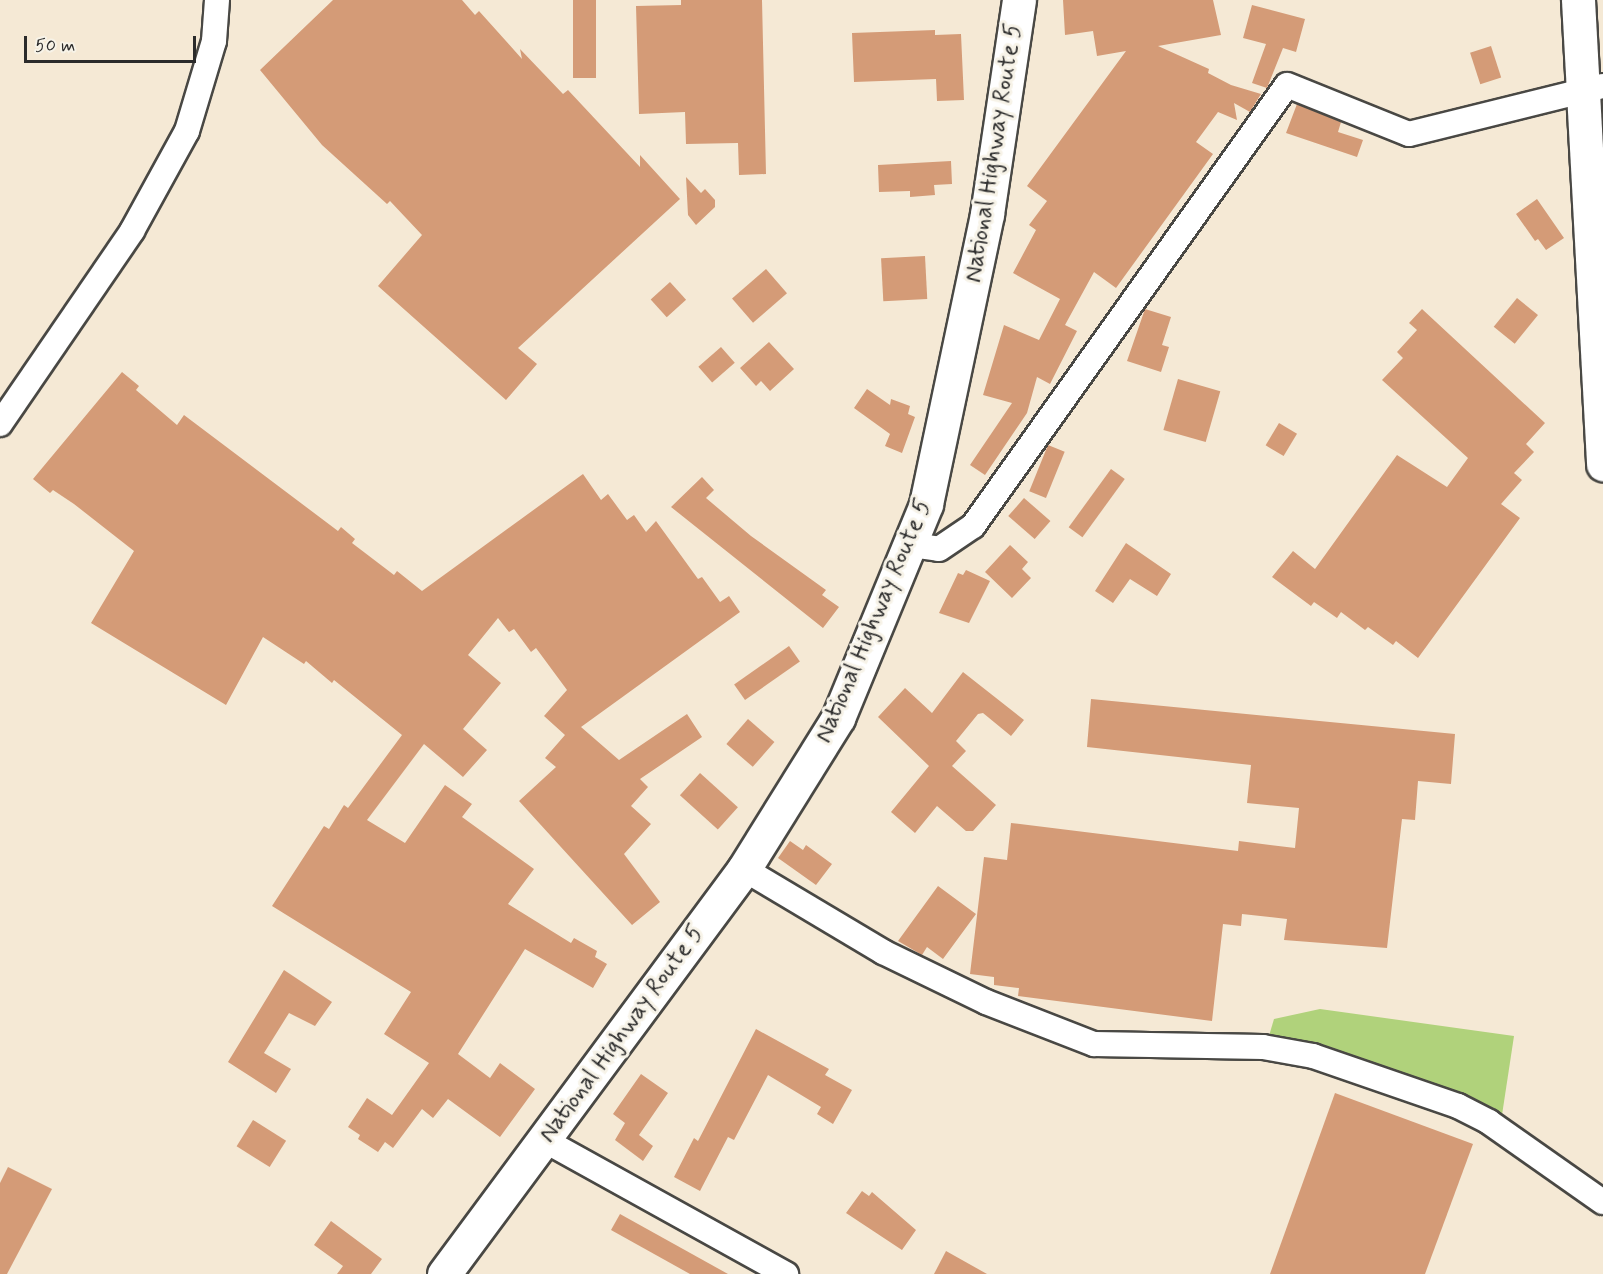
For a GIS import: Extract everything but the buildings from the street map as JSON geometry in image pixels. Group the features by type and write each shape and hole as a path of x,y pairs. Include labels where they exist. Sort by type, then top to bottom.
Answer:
{"highway":[{"name":"National Highway Route 5","path":"444,1274 744,869 838,718 912,545 926,504 987,214 1019,0"},
{"path":"1578,0 1593,89 1603,464"}],"street":[{"path":"0,424 132,231 187,130 214,41 217,0"},
{"path":"912,545 939,549 973,526 1287,85 1408,134 1593,89"},
{"path":"744,869 883,952 986,1002 1094,1044 1263,1047 1313,1056 1458,1106 1489,1122 1603,1202"},
{"path":"544,1140 786,1274"}],"green space":[{"path":"1320,1009 1514,1036 1502,1115 1269,1036 1274,1019"}]}
